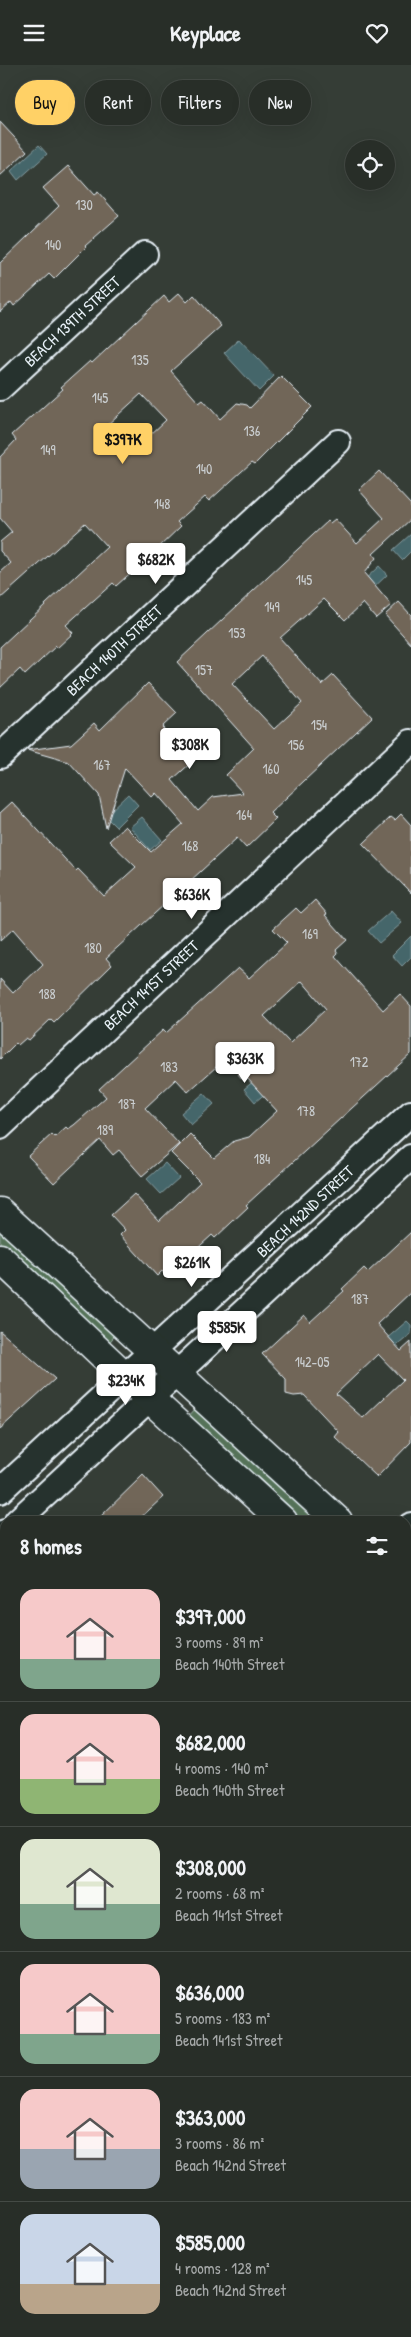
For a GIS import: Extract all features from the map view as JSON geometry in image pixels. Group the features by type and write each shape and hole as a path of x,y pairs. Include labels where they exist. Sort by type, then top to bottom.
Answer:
{"street":[{"name":"BEACH 139TH STREET","path":"0,388 145,255"},
{"name":"BEACH 140TH STREET","path":"0,756 338,442"},
{"name":"BEACH 141ST STREET","path":"0,1127 411,742"},
{"name":"BEACH 142ND STREET","path":"0,1491 411,1113"},
{"name":"BEACH 142ND STREET","path":"22,1516 411,1157"},
{"path":"0,1211 333,1516"},
{"path":"0,1258 124,1376 278,1516"}],"green space":[{"path":"0,1223 118,1332 106,1346 0,1248"},
{"path":"199,1405 319,1516 289,1516 185,1420"}],"water":[{"path":"39,145 47,154 18,180 11,171"},
{"path":"239,339 274,376 259,391 224,353"},
{"path":"411,534 411,551 402,560 393,550"},
{"path":"379,566 387,575 366,595 358,586"},
{"path":"128,794 138,805 116,827 105,816"},
{"path":"142,817 162,840 150,850 130,827"},
{"path":"391,911 402,923 379,943 368,931"},
{"path":"411,936 411,957 402,966 392,955"},
{"path":"269,1069 274,1086 255,1102 244,1089"},
{"path":"204,1093 214,1104 191,1125 181,1113"},
{"path":"165,1163 179,1178 161,1194 147,1179"},
{"path":"407,1321 411,1325 411,1334 393,1349 385,1340"}],"building":[{"path":"0,122 27,151 0,176"},
{"path":"68,166 94,195 98,192 119,216 85,246 54,279 49,274 14,306 11,302 0,312 0,263 59,206 43,188"},
{"path":"179,293 187,302 194,295 221,326 171,371 199,403 203,400 220,419 237,403 247,405 250,408 281,376 312,407 255,464 252,462 209,501 205,497 177,522 181,526 156,550 116,586 113,583 66,625 73,633 57,648 56,646 25,675 20,669 0,688 0,647 107,547 85,523 0,599 0,573 11,563 0,551 0,542 12,532 0,518 0,457 16,440 12,435 63,389 61,387 90,361 92,363 164,296 169,302","holes":["141,394 166,420 131,453 106,426"]},
{"path":"379,471 411,505 411,519 373,554 376,558 364,573 391,605 376,618 363,603 345,620 324,599 280,638 322,685 333,675 372,717 270,813 276,819 246,848 237,838 106,958 112,965 54,1022 51,1019 29,1040 26,1038 18,1045 16,1043 0,1059 0,979 13,993 43,964 13,929 0,941 0,813 12,802 76,871 78,869 104,896 136,867 109,841 125,826 151,852 183,824 156,793 152,797 125,768 106,828 99,795 69,762 27,750 71,744 94,723 100,730 148,683 177,713 162,727 193,761 172,780 198,811 213,797 243,793 226,775 254,748 177,662 328,521 330,523 335,519 357,543 384,518 359,490","holes":["262,656 302,703 274,729 232,684"]},
{"path":"399,602 411,615 411,644 385,615"},
{"path":"401,814 411,825 411,893 363,844 391,817 395,820"},
{"path":"315,900 327,914 325,915 347,940 336,950 338,953 335,956 383,1010 400,994 411,1006 411,1054 246,1205 248,1207 215,1238 212,1235 167,1276 162,1271 157,1276 120,1235 125,1230 111,1215 134,1194 159,1221 200,1182 171,1153 190,1134 214,1158 234,1141 249,1137 277,1111 247,1078 244,1081 225,1059 188,1092 176,1079 145,1108 179,1144 142,1176 119,1150 113,1155 100,1140 54,1183 28,1156 52,1134 55,1137 66,1127 68,1129 74,1125 106,1097 99,1089 163,1030 166,1033 238,968 249,978 287,943 273,929 296,908 301,913","holes":["302,981 326,1009 290,1043 264,1016"]},
{"path":"411,1232 411,1292 377,1324 401,1351 411,1342 411,1442 377,1477 335,1437 339,1432 304,1395 294,1396 286,1394 286,1379 262,1354 304,1315 310,1322 344,1291 342,1289 364,1268 368,1272","holes":["378,1354 403,1380 363,1418 336,1394"]},
{"path":"0,1331 55,1379 0,1429"},
{"path":"143,1475 163,1497 142,1516 101,1516"}]}
